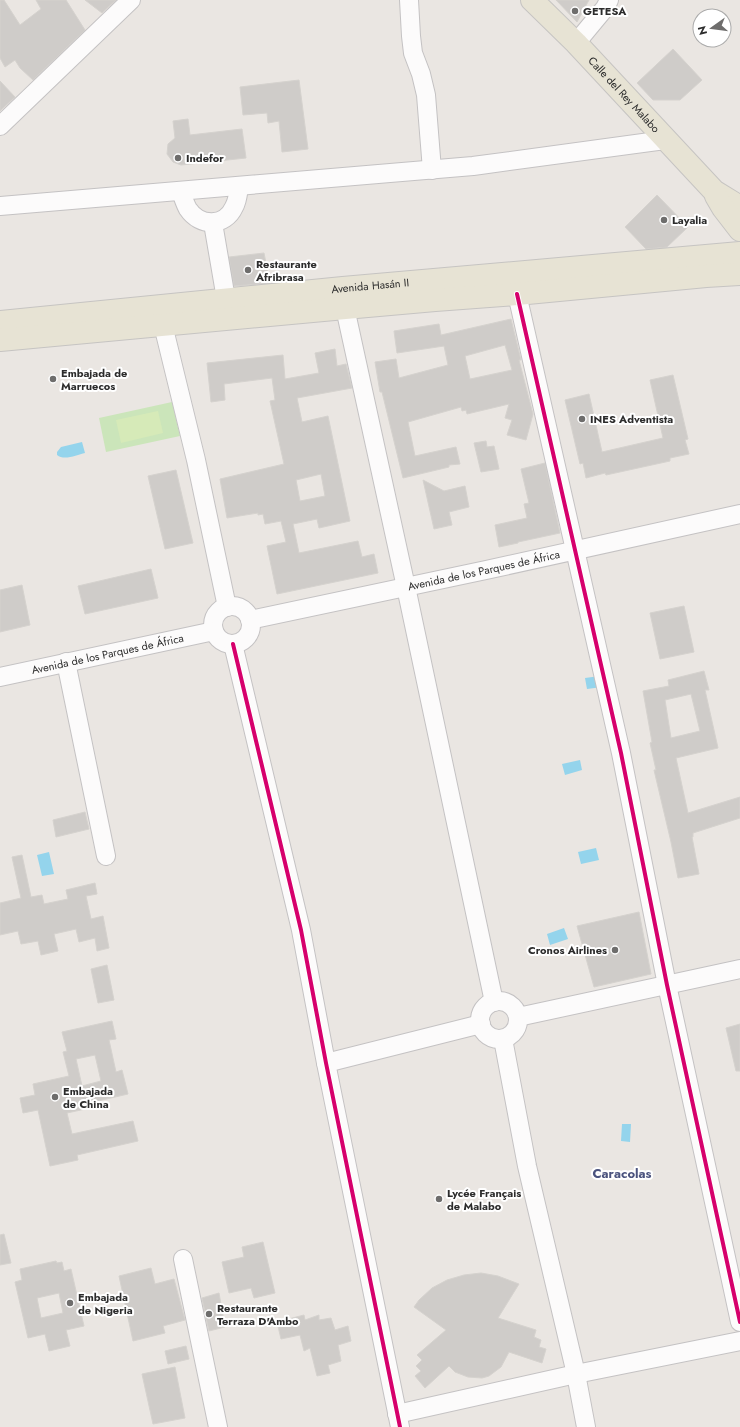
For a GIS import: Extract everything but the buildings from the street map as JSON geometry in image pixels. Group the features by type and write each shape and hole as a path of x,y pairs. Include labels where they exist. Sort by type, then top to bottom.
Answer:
{"main road":[{"name":"Calle del Rey Malabo","path":"532,0 576,44 714,191 723,208 740,230"},
{"name":"Calle del Rey Malabo","path":"714,191 738,201"},
{"name":"Avenida Hasán II","path":"0,322 740,253"},
{"name":"Avenida Hasán II","path":"0,340 345,308 740,274"}],"street":[{"path":"0,126 131,0"},
{"path":"409,0 413,53 421,74 426,95 432,170"},
{"path":"576,44 605,8 609,0"},
{"path":"0,206 181,192 473,166 665,140"},
{"path":"181,192 191,213 207,223 213,223 219,222 230,214 236,202 239,186"},
{"path":"213,223 226,300"},
{"path":"517,294 621,753 667,985 740,1322"},
{"path":"345,308 494,1002"},
{"path":"163,325 196,460 227,607"},
{"name":"Avenida de los Parques de África","path":"250,620 740,514"},
{"path":"235,606 243,610 246,612 250,620 251,628 248,636 241,642 233,644 221,641 214,631 215,618 220,611 227,607 235,606"},
{"name":"Avenida de los Parques de África","path":"0,676 214,631"},
{"path":"233,644 300,930 399,1420 576,1374 740,1341"},
{"path":"66,662 106,856"},
{"path":"518,1017 740,969"},
{"path":"494,1002 503,1002 511,1005 517,1012 518,1017 516,1029 511,1036 503,1039 495,1039 487,1035 481,1024 482,1012 487,1006 494,1002"},
{"path":"326,1063 481,1024"},
{"path":"503,1039 527,1166 576,1374 586,1427"},
{"path":"183,1259 218,1427"}],"green space":[{"path":"172,402 180,436 106,452 99,418"},
{"path":"158,411 163,433 121,443 116,420"}],"water":[{"path":"82,442 85,453 67,458 57,455 57,452 61,447"},
{"path":"600,676 602,687 587,689 585,678"},
{"path":"580,760 582,770 565,775 562,764"},
{"path":"596,848 599,860 581,864 578,852"},
{"path":"49,852 54,874 42,876 37,855"},
{"path":"564,928 568,939 550,945 547,934"},
{"path":"622,1124 631,1124 630,1142 621,1141"}],"cycle path":[{"path":"517,294 621,753 667,985 740,1322"},
{"path":"233,644 301,930 326,1063 400,1427"}],"place":[{"name":"GETESA","path":"575,11"},
{"name":"Indefor","path":"178,158"},
{"name":"Layalia","path":"664,220"},
{"name":"Restaurante Afribrasa","path":"248,270"},
{"name":"Embajada de Marruecos","path":"53,379"},
{"name":"INES Adventista","path":"582,419"},
{"name":"Cronos Airlines","path":"615,950"},
{"name":"Embajada de China","path":"55,1097"},
{"name":"Lycée Français de Malabo","path":"439,1199"},
{"name":"Embajada de Nigeria","path":"70,1303"},
{"name":"Restaurante Terraza D'Ambo","path":"209,1314"}],"district":[{"name":"Caracolas","path":"622,1173"}]}
